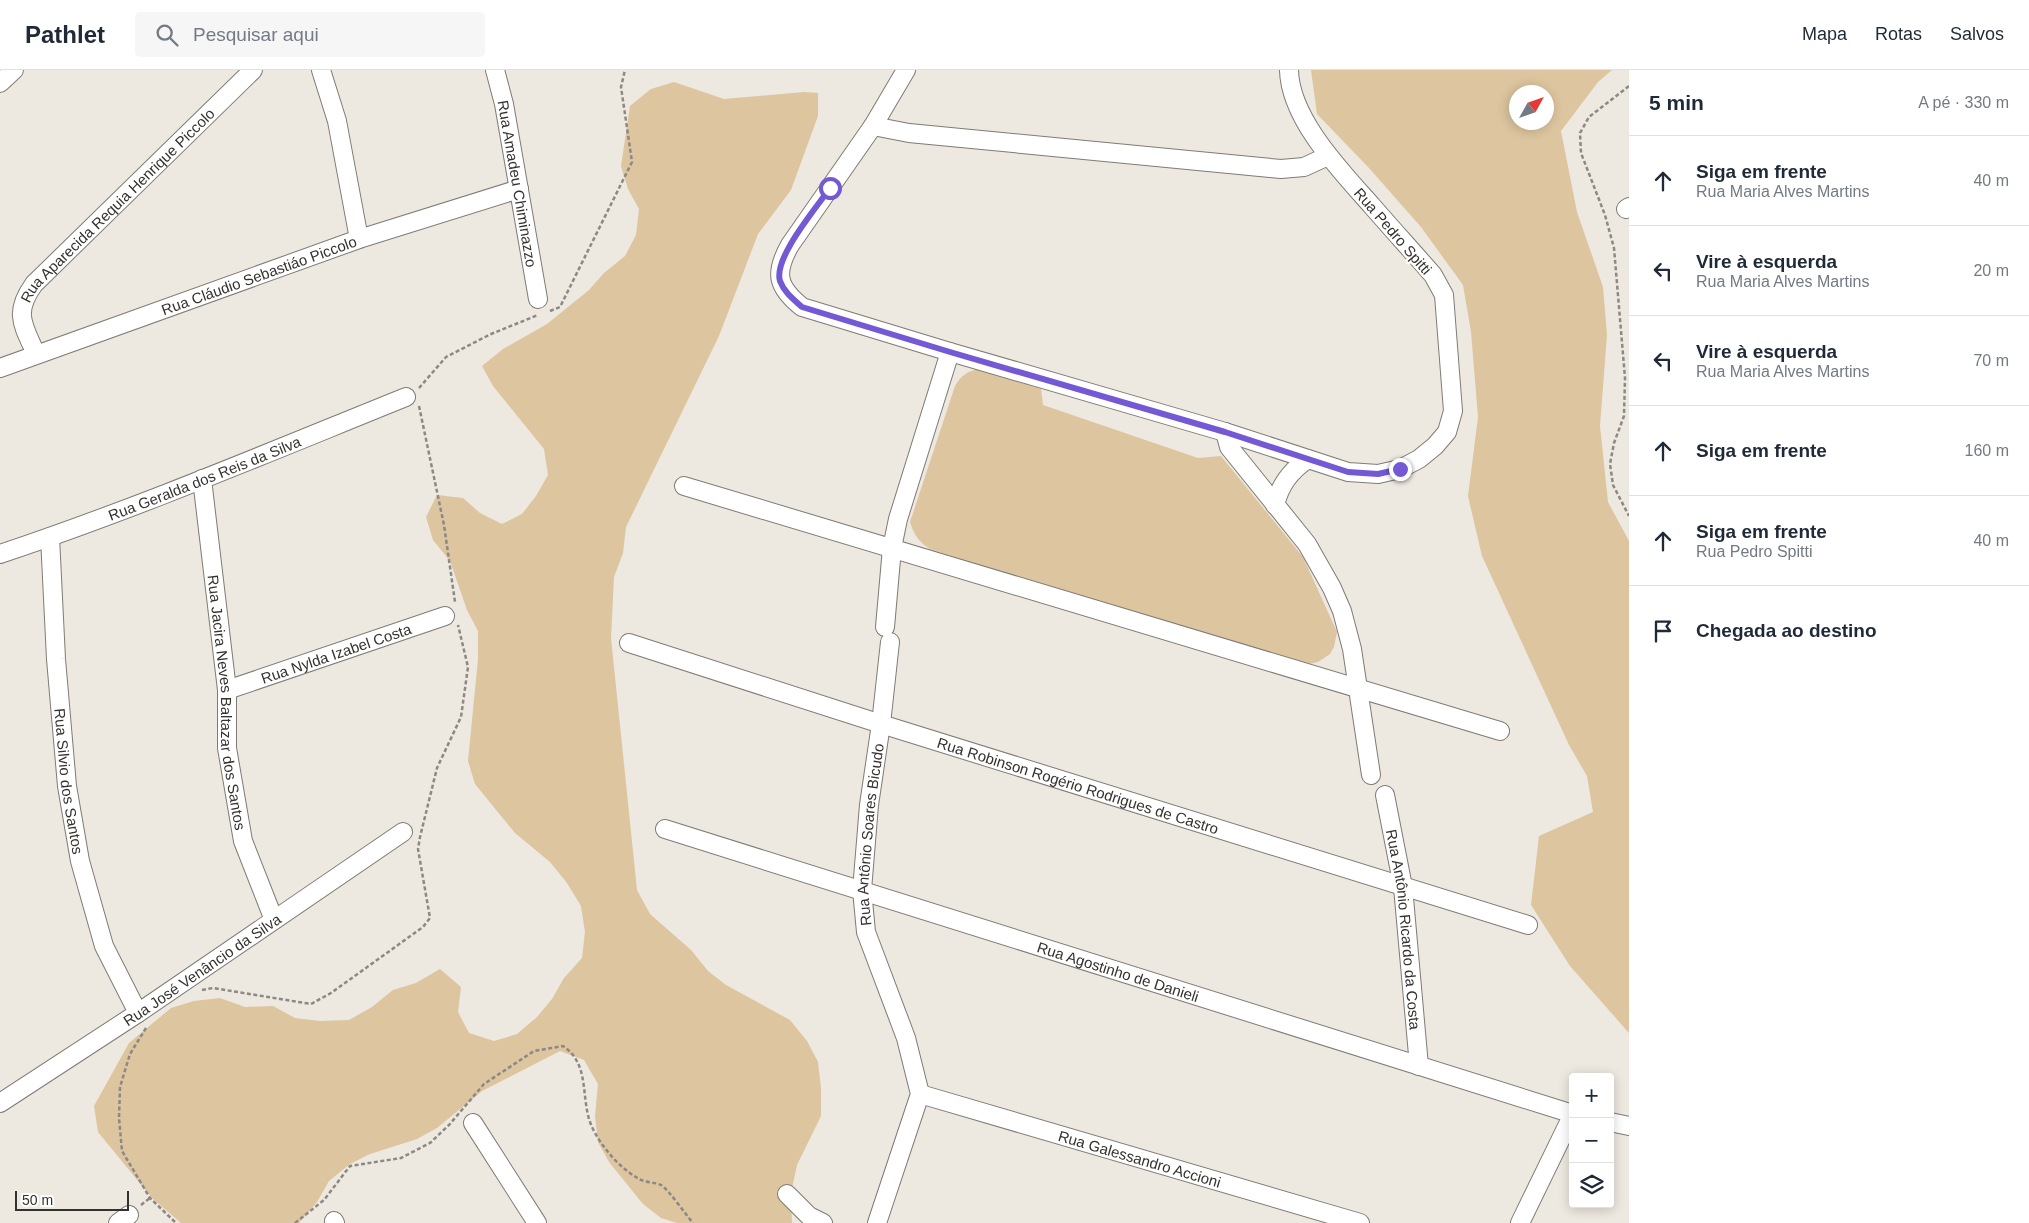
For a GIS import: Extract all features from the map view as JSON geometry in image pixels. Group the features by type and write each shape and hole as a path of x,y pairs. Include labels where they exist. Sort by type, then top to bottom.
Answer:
{"street":[{"path":"0,84 14,70"},
{"name":"Rua Aparecida Requia Henrique Piccolo","path":"36,354 23,325 21,310 24,297 34,284 253,70"},
{"path":"321,70 337,121 359,239"},
{"name":"Rua Amadeu Chiminazzo","path":"495,70 504,104 538,299"},
{"name":"Rua Pedro Spitti","path":"906,70 873,126 790,245 781,261 780,279 788,296 802,307 1225,432 1348,472 1378,474 1400,469 1419,459 1435,446 1447,432 1452,411 1444,296 1433,275 1328,156 1303,118 1289,79 1289,70"},
{"path":"873,126 909,133 1281,169 1304,167 1328,156"},
{"name":"Rua Cláudio Sebastiáo Piccolo","path":"0,368 359,239 519,189"},
{"name":"Rua Antônio Soares Bicudo","path":"920,1094 906,1038 866,932 862,890 869,805 881,724 892,548 898,519 950,352"},
{"name":"Rua Geralda dos Reis da Silva","path":"0,554 202,479 410,396"},
{"path":"1225,432 1229,447 1307,544 1332,588 1348,630 1352,649 1371,775"},
{"path":"1275,505 1285,480 1299,465 1308,459"},
{"name":"Rua Jacira Neves Baltazar dos Santos","path":"202,479 228,690 227,748 243,841 274,920"},
{"path":"684,486 1500,731"},
{"name":"Rua Silvio dos Santos","path":"50,537 56,659 67,786 80,861 104,946 142,1020"},
{"name":"Rua Nylda Izabel Costa","path":"228,690 452,614"},
{"name":"Rua Robinson Rogério Rodrigues de Castro","path":"629,643 881,724 1528,925"},
{"name":"Rua Antônio Ricardo da Costa","path":"1385,795 1403,887 1419,1066"},
{"name":"Rua Agostinho de Danieli","path":"664,829 1569,1113"},
{"name":"Rua José Venâncio da Silva","path":"0,1103 142,1020 274,920 403,832"},
{"path":"877,1223 920,1094"},
{"name":"Rua Galessandro Accioni","path":"920,1094 1360,1223"},
{"path":"1520,1223 1571,1118"},
{"path":"473,1123 537,1223"},
{"path":"1614,1123 1629,1126"},
{"path":"787,1194 809,1216 823,1223"}],"path":[{"path":"196,992 212,988 311,1004 331,993 423,927 430,918 418,849 437,768 461,717 468,667 452,614 444,525 418,402 410,396 446,357 491,334 560,307 632,162 621,87 625,70"},
{"path":"1629,86 1589,117 1580,133 1581,153 1605,216 1614,248 1625,378 1624,416 1614,444 1610,464 1613,485 1629,516"},
{"path":"1625,378 1629,376"},
{"path":"142,1020 120,1087 119,1118 122,1150 150,1198 176,1223"},
{"path":"295,1223 324,1200 350,1166 401,1158 430,1143 449,1125 484,1084 534,1052 563,1046 571,1051 580,1066 586,1108 592,1127 604,1147 640,1180 662,1185 693,1223"}],"shaded area":[{"path":"1311,70 1612,70 1598,82 1561,131 1577,212 1603,287 1607,335 1600,426 1608,502 1629,541 1629,1033 1570,966 1531,905 1539,836 1593,812 1587,776 1569,745 1482,556 1468,496 1478,417 1471,332 1463,285 1421,227 1369,168 1317,114"},
{"path":"674,82 724,99 804,92 818,93 818,116 791,190 758,234 719,336 626,527 623,553 614,577 611,638 637,890 650,914 691,950 708,971 726,985 790,1020 807,1041 818,1062 821,1088 821,1116 797,1165 791,1193 792,1223 677,1223 661,1218 643,1204 609,1162 598,1142 595,1116 598,1084 584,1060 560,1051 482,1091 437,1128 417,1139 370,1154 350,1164 329,1181 317,1202 299,1223 181,1223 152,1198 98,1132 94,1106 129,1043 171,1008 194,1001 220,998 245,1007 273,1006 295,1018 320,1021 349,1020 372,1007 393,990 416,983 440,969 461,987 458,1012 469,1033 494,1041 517,1034 537,1017 552,999 564,978 582,958 585,932 581,906 567,883 550,862 515,833 475,784 468,761 478,659 478,631 467,610 450,561 433,540 426,517 437,495 463,498 480,513 502,524 522,514 536,496 548,475 544,449 493,386 482,366 503,349 547,324 589,290 604,273 625,256 636,235 639,209 628,189 621,166 630,106 651,89"},
{"path":"979,369 1041,389 1043,405 1198,458 1221,456 1303,557 1337,632 1334,647 1330,654 1318,662 1305,665 930,549 923,544 915,534 910,522 955,386 965,374"}],"route":[{"path":"830,188 781,261 780,279 788,296 802,307 1225,432 1348,472 1378,474 1400,469"}]}
